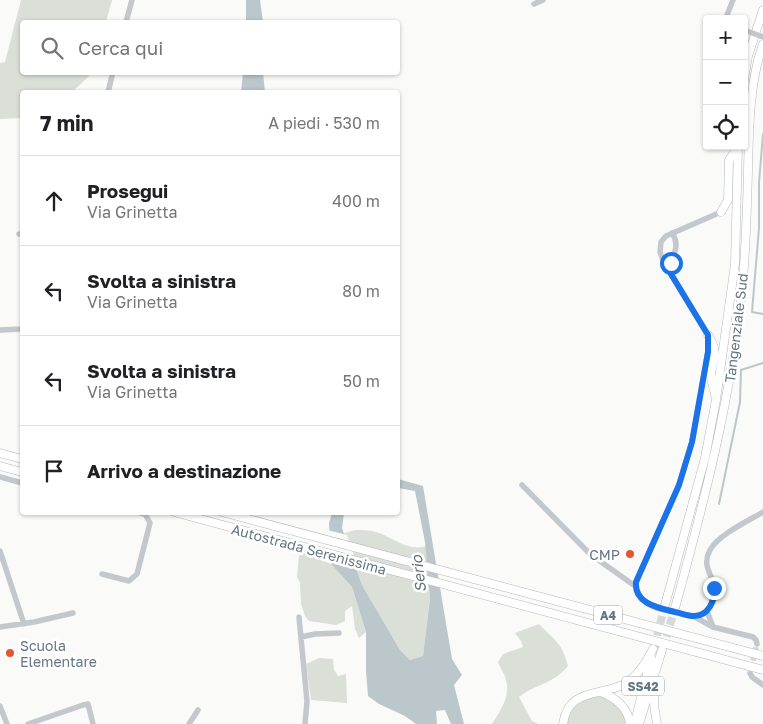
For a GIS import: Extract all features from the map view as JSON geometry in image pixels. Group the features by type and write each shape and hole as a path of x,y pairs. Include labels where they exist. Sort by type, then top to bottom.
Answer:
{"highway":[{"path":"747,60 763,10"},
{"name":"Tangenziale Sud","path":"675,608 713,464 734,354 745,251 750,116 763,44"},
{"path":"721,212 728,200 729,160 735,150"},
{"name":"Tangenziale Sud","path":"666,606 705,458 716,400 735,264 738,150"},
{"path":"708,335 714,344 715,350 711,377 716,400"},
{"path":"0,453 20,458"},
{"path":"0,466 20,471"},
{"name":"Autostrada Serenissima","path":"185,515 763,670"},
{"name":"Autostrada Serenissima","path":"233,515 763,656"},
{"name":"SS42","path":"601,692 620,686 631,679 644,665 653,649 635,724"},
{"name":"SS42","path":"639,724 658,669 662,650"},
{"path":"657,724 654,692 658,669"},
{"path":"563,724 568,709 573,702 584,695 601,692 615,699 624,707 630,724"}],"street":[{"path":"127,20 132,0"},
{"path":"534,4 543,0"},
{"path":"728,15 733,0"},
{"path":"748,31 763,37"},
{"path":"108,90 112,75"},
{"path":"635,586 679,485 692,442 708,352 708,335 664,264 659,247 663,238 721,212"},
{"path":"671,274 671,263 677,247 677,242 672,233"},
{"path":"0,330 20,328"},
{"path":"0,477 20,482"},
{"path":"522,484 590,554 635,586 640,597 654,606 693,616 713,627 753,637 757,644"},
{"path":"693,616 707,611 715,594 707,566 710,550 714,544 763,512"},
{"path":"102,574 129,581 137,574 150,523 146,515"},
{"path":"0,551 24,624"},
{"path":"707,611 713,627"},
{"path":"0,627 24,624 73,613"},
{"path":"299,617 307,701 304,724"},
{"path":"300,637 315,634 339,634"},
{"path":"750,674 763,685"},
{"path":"28,724 83,704 88,704 93,724"},
{"path":"0,706 7,724"},
{"path":"189,724 198,710"}],"shaded area":[{"path":"21,0 112,0 107,20 20,20 20,75 90,75 74,90 20,90 20,118 0,119 0,63 5,62"},
{"path":"246,0 260,0 263,20 246,20"},
{"path":"243,75 263,75 265,90 241,90"},
{"path":"400,480 423,486 452,659 462,675 454,685 464,724 451,724 445,710 436,711 437,724 416,724 368,696 366,632 352,587 331,564 329,523 331,515 344,515 342,528 362,585 400,650 410,660 423,656 430,599 425,542 415,491 400,488"},
{"path":"356,530 376,532 406,546 426,546 430,599 423,656 410,660 400,650 362,585 344,533"},
{"path":"303,552 331,564 352,587 366,632 359,638 355,629 352,606 345,611 345,621 336,625 309,621 305,616 301,604 300,583 297,577 299,555"},
{"path":"539,624 560,646 568,666 556,677 519,697 532,721 538,724 492,724 504,703 507,692 505,678 498,662 503,654 523,647 515,633"},
{"path":"319,658 333,659 334,670 338,676 346,674 347,703 311,700 306,664"},
{"path":"593,696 606,698 616,703 627,724 567,724 570,714 576,706"}],"pier":[{"path":"327,530 347,535 358,567 328,559"}],"waterway":[{"path":"763,134 759,183 759,228 752,312 763,314"},
{"path":"719,504 740,402 741,370 763,363"}],"tunnel":[{"path":"654,647 665,605"},
{"path":"663,648 675,608"},
{"path":"751,669 757,644"}],"place":[{"name":"CMP","path":"630,554"},
{"name":"Scuola Elementare","path":"10,653"}],"route":[{"path":"671,263 671,274 708,335 708,352 692,442 679,485 635,586 640,597 646,602 654,606 693,616 698,616 707,611 715,594 714,588"}],"water label":[{"name":"Serio","path":"418,574"}]}
